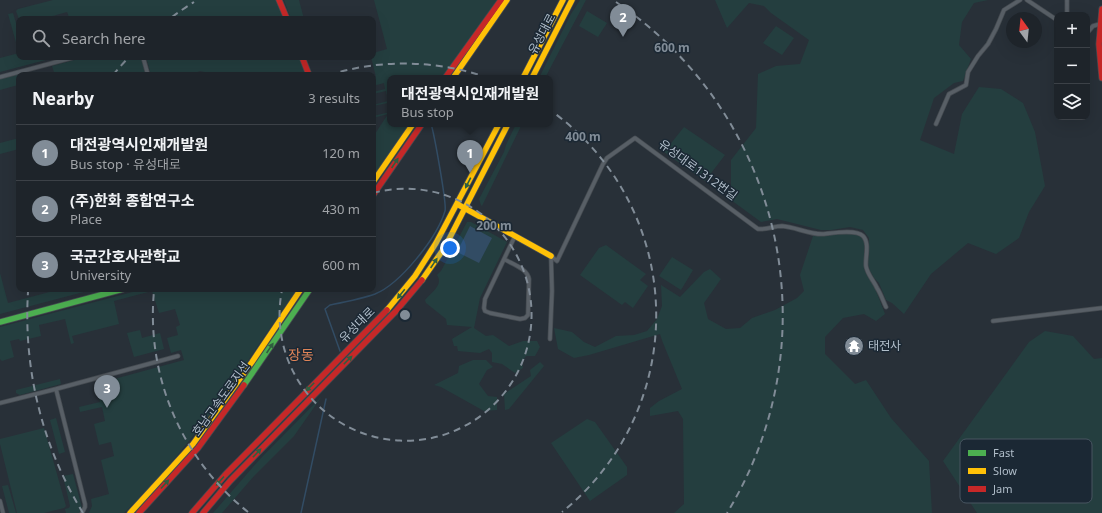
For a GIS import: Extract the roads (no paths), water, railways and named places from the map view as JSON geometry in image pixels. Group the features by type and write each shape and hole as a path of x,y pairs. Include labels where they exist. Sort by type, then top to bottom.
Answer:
{"main road":[{"path":"279,0 285,16"},
{"path":"447,75 501,0"},
{"path":"455,75 507,0"},
{"name":"유성대로","path":"525,75 563,0"},
{"name":"유성대로","path":"534,75 572,0"},
{"path":"1102,9 1100,24 1100,57 1102,78"},
{"path":"303,60 308,72"},
{"path":"376,178 411,127"},
{"path":"376,191 420,127"},
{"name":"유성대로","path":"192,513 225,475 392,305 415,276 436,243 497,127"},
{"name":"유성대로","path":"203,513 230,481 396,311 421,282 442,250 506,127"},
{"path":"457,204 551,256"},
{"path":"0,322 112,292"},
{"name":"호남고속도로지선","path":"130,513 193,444 252,362 299,292"},
{"name":"호남고속도로지선","path":"139,513 198,448 308,292"}],"street":[{"path":"936,124 949,94 966,85 968,72 988,44 1004,10 1020,0"},
{"path":"1027,0 1054,18"},
{"path":"1067,0 1067,12"},
{"path":"1090,30 1093,26 1100,24"},
{"path":"18,72 63,60"},
{"path":"144,60 147,72"},
{"path":"0,77 16,73"},
{"name":"유성대로1312번길","path":"551,256 557,261 607,158 635,138 758,229 764,230 773,226 783,226 823,234 847,232 863,236 866,240 867,270 886,307"},
{"path":"504,259 528,274 528,315 525,318 520,319 490,313 485,311 484,308 485,299 504,259 515,236"},
{"path":"550,339 552,291 551,256"},
{"path":"993,321 1102,308"},
{"path":"0,403 178,356"},
{"path":"56,389 85,504 82,513"},
{"path":"0,501 3,513"}],"water":[{"path":"470,226 492,238 479,263 457,252"}],"waterway":[{"path":"340,351 325,309 330,305 370,296 385,289 395,281 416,259 441,222 445,211 445,206 440,168 432,127"},
{"path":"301,513 326,399"}],"place":[{"name":"(주)한화 종합연구소","path":"623,37"},
{"name":"대전광역시인재개발원","path":"470,173"},
{"name":"태전사","path":"854,346"},
{"name":"국군간호사관학교","path":"107,408"}],"district":[{"name":"장동","path":"301,355"}]}
